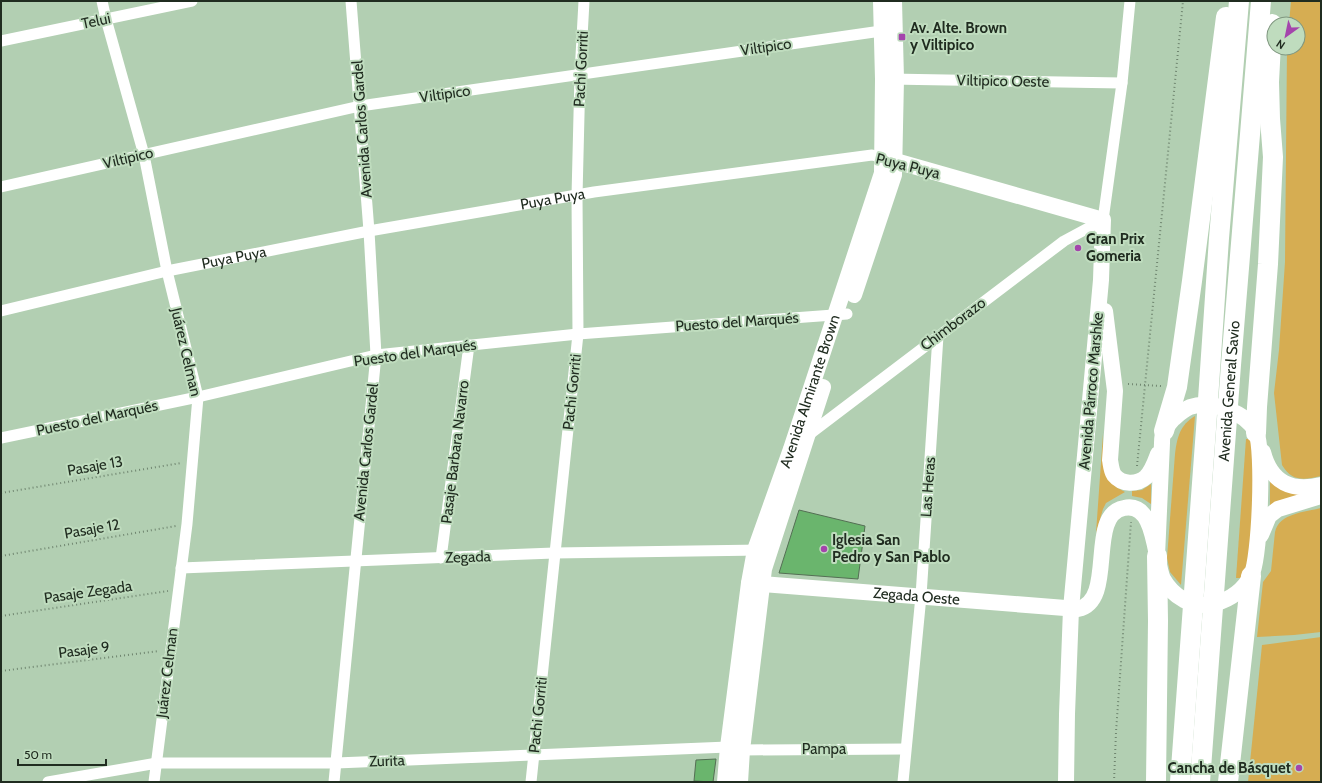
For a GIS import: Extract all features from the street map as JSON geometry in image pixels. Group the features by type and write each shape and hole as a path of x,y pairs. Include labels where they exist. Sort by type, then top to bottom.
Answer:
{"highway":[{"path":"1163,437 1177,387 1228,1"},
{"name":"Avenida General Savio","path":"1180,782 1219,238 1239,1"},
{"name":"Avenida General Savio","path":"1200,782 1231,365 1261,1"},
{"path":"1257,436 1257,407 1269,256 1274,157 1270,119 1269,82 1273,1"},
{"path":"1156,782 1158,621 1157,556"},
{"path":"1228,782 1251,576"}],"main road":[{"name":"Avenida Almirante Brown","path":"881,1 889,30"},
{"name":"Avenida Almirante Brown","path":"725,782 735,748 755,583 764,569 762,550 791,449 894,175 889,159 889,30 894,1"},
{"name":"Puya Puya","path":"889,159 1103,220"},
{"name":"Avenida Párroco Marshke","path":"1066,782 1071,609 1101,280 1103,220"},
{"path":"1101,280 1115,391 1110,460 1111,468 1114,474 1122,481 1130,483 1140,481 1150,472 1170,422 1183,411 1191,407 1220,407 1234,412 1250,424 1257,436 1268,467 1280,480 1288,485 1298,488 1310,488 1321,485"},
{"name":"Avenida Almirante Brown","path":"762,550 808,435 841,314"},
{"path":"1071,609 1084,607 1094,598 1099,579 1107,523 1110,516 1118,510 1132,507 1140,511 1148,520 1163,578 1177,596 1193,603 1210,604 1227,599 1238,592 1251,576 1256,562 1260,480 1260,462 1257,436"},
{"path":"1157,556 1163,437"},
{"path":"1258,542 1264,525 1273,512 1282,507 1321,496"},
{"name":"Zegada Oeste","path":"755,583 1071,609"},
{"name":"Avenida Almirante Brown","path":"735,748 740,782"}],"street":[{"name":"Juárez Celman","path":"102,1 144,155 167,271 198,397 187,524 154,782"},
{"name":"Telui","path":"1,41 192,1"},
{"name":"Avenida Carlos Gardel","path":"334,782 376,355 369,231 352,1"},
{"name":"Pachi Gorriti","path":"531,782 578,334 577,196 580,74 584,1"},
{"name":"Avenida Párroco Marshke","path":"1103,220 1122,83 1130,1"},
{"name":"Viltipico","path":"1,187 360,106 889,30"},
{"name":"Viltipico Oeste","path":"890,80 1122,83"},
{"name":"Puya Puya","path":"1,311 167,271 369,231 594,192 872,155 889,159"},
{"name":"Chimborazo","path":"791,449 1064,241 1103,220"},
{"name":"Puesto del Marqués","path":"1,438 198,397 376,355 578,334 841,314"},
{"name":"Las Heras","path":"903,782 921,596 938,336"},
{"name":"Pasaje Barbara Navarro","path":"441,558 469,345"},
{"name":"Zegada","path":"181,568 554,553 762,550"},
{"name":"Zurita","path":"48,782 157,763 336,763 735,748"},
{"name":"Pampa","path":"735,748 905,749"}],"path":[{"path":"1136,482 1183,1"},
{"path":"1114,382 1146,386 1177,387"},
{"name":"Pasaje 13","path":"1,494 192,461"},
{"path":"1114,782 1120,659 1132,507"},
{"name":"Pasaje 12","path":"1,556 187,524"},
{"name":"Pasaje Zegada","path":"1,616 178,589"},
{"name":"Pasaje 9","path":"1,671 171,650"}],"shaded area":[{"path":"1291,1 1321,1 1321,476 1304,479 1294,477 1286,471 1282,465 1274,393 1279,350 1285,262 1287,56 1306,56 1306,16 1290,16"},
{"path":"1195,416 1181,585 1170,572 1167,558 1175,454 1180,432 1186,423"},
{"path":"1103,434 1103,460 1116,487 1125,492 1106,503 1096,533"},
{"path":"1246,439 1249,439 1252,443 1255,463 1250,555 1242,578 1236,578"},
{"path":"1270,480 1305,494 1270,508"},
{"path":"1151,484 1151,504 1142,498 1132,496 1132,491 1142,490"},
{"path":"1321,508 1321,632 1257,637 1263,582 1271,571 1275,532 1282,521 1287,517 1301,512"},
{"path":"1321,637 1321,782 1248,782 1262,645"}],"building":[{"name":"Iglesia San Pedro y San Pablo","path":"799,510 865,526 858,579 779,573"},
{"path":"716,759 713,782 694,781 696,760"}],"place":[{"name":"Av. Alte. Brown y Viltipico","path":"902,37"},
{"name":"Gran Prix Gomeria","path":"1078,248"},
{"name":"Iglesia San Pedro y San Pablo","path":"824,549"},
{"name":"Cancha de Básquet","path":"1299,768"}]}
